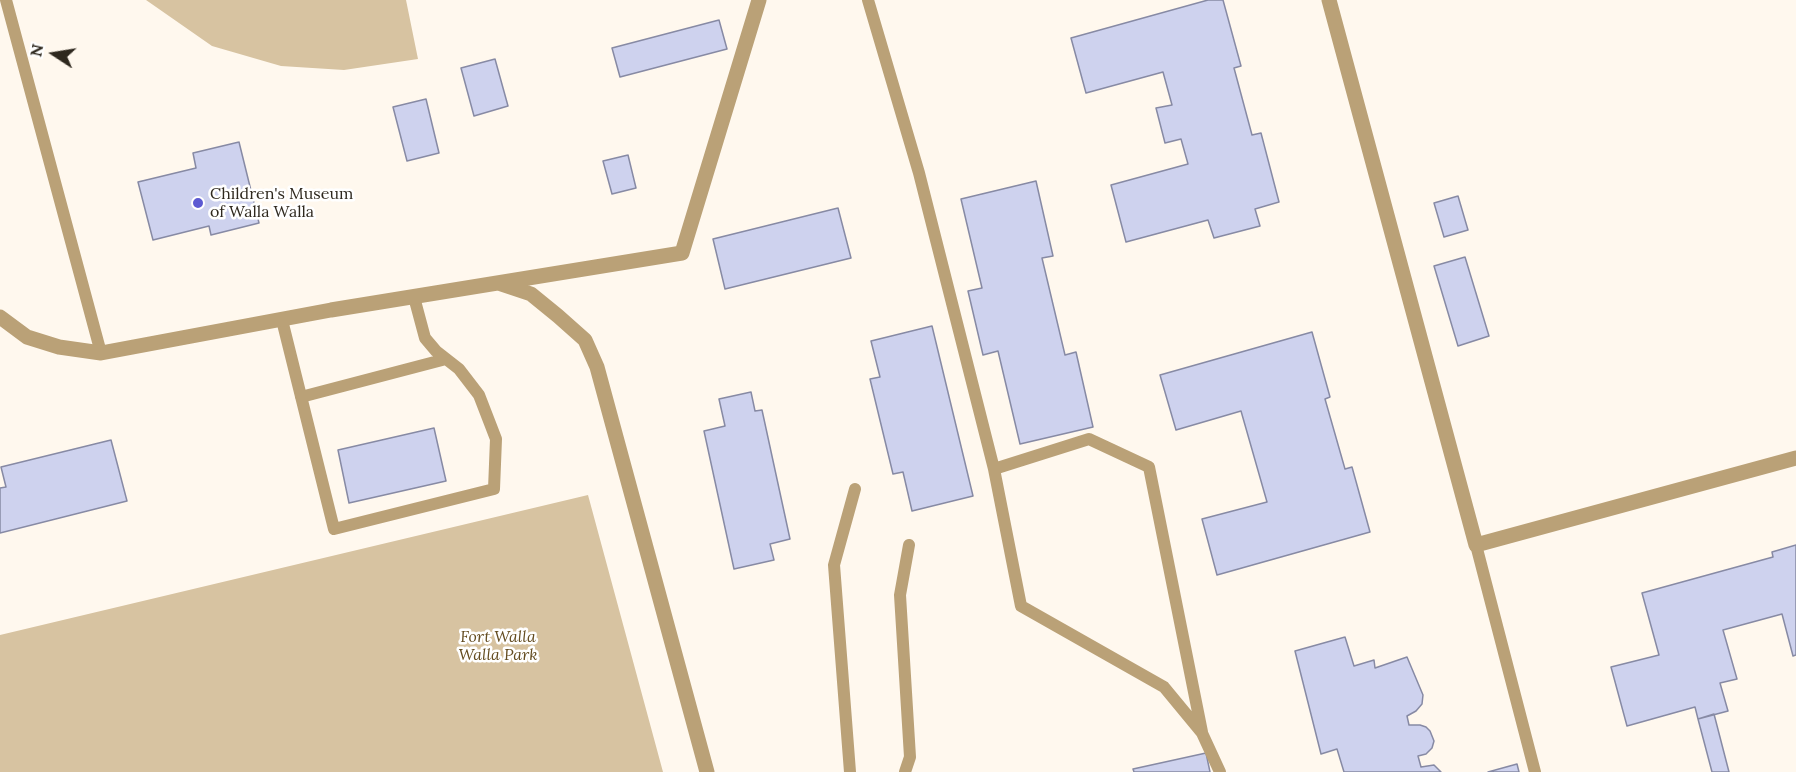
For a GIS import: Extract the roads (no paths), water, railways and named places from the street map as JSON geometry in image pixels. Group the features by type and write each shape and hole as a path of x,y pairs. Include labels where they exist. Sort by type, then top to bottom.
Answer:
{"street":[{"path":"0,317 27,337 59,347 101,353 414,297 682,253 759,0"},
{"path":"1329,0 1476,545 1796,458"},
{"path":"498,283 531,294 558,316 585,340 597,367 707,772"}],"lane":[{"path":"6,0 101,353"},
{"path":"868,0 919,173 994,469 1021,606 1164,687 1202,733"},
{"path":"282,320 334,529 494,489 496,439 479,395 459,369 435,351 425,338 414,297"},
{"path":"301,397 446,359"},
{"path":"994,469 1089,440 1149,467 1202,733 1220,772"},
{"path":"850,772 834,565 855,489"},
{"path":"905,772 910,757 900,595 909,545"},
{"path":"1476,545 1535,772"}],"place":[{"name":"Children's Museum of Walla Walla","path":"198,203"}],"park label":[{"name":"Fort Walla Walla Park","path":"498,646"}]}
